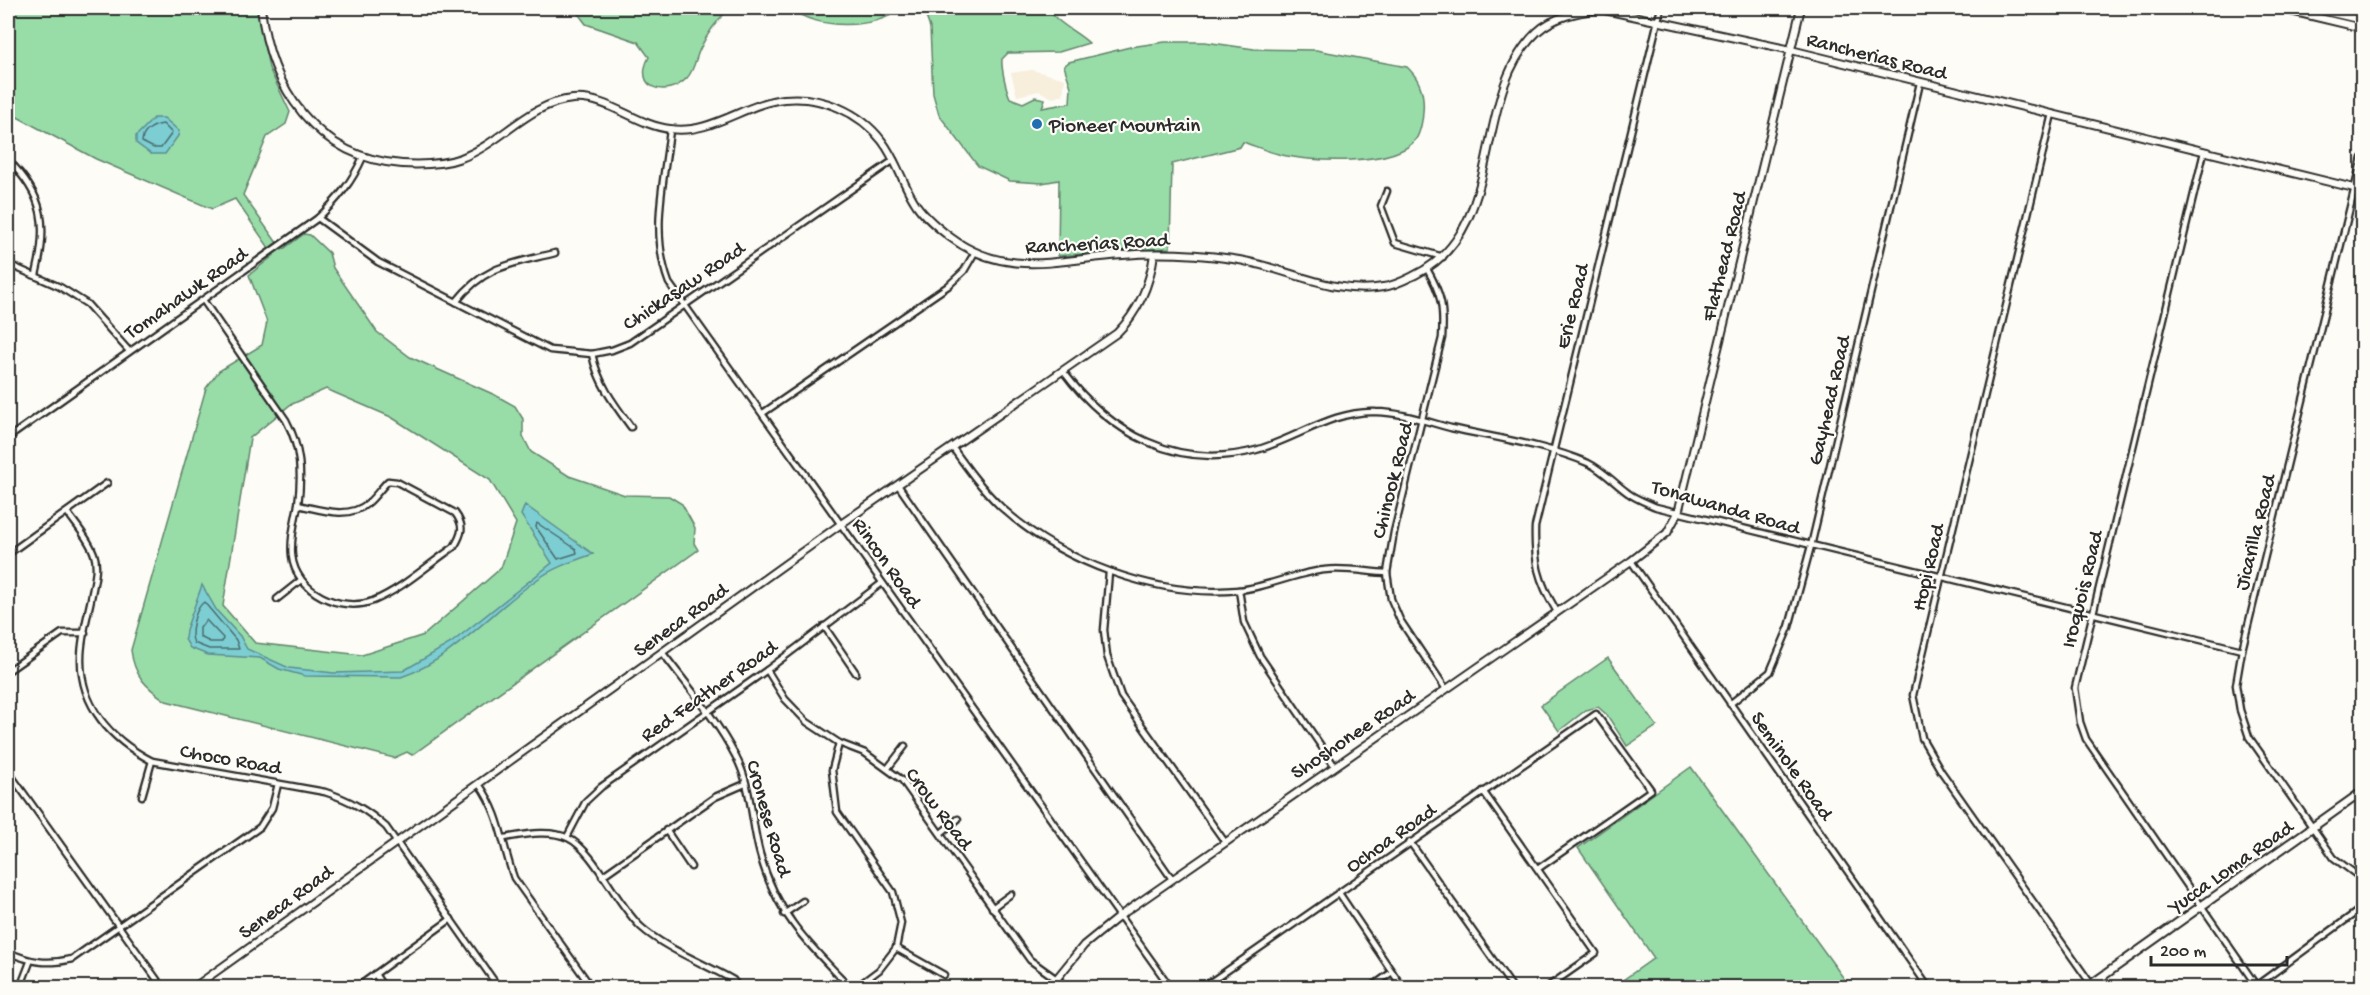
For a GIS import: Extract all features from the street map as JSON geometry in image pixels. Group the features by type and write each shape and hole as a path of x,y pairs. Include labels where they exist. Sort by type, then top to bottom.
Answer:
{"main road":[{"path":"2315,8 2362,19"},
{"path":"2355,8 2362,9"},
{"name":"Yucca Loma Road","path":"2089,986 2362,792"}],"street":[{"name":"Rancherias Road","path":"261,8 275,70 294,104 326,135 363,157 392,163 419,165 462,158 495,141 535,110 552,103 577,99 605,103 635,118 670,130 706,126 784,99 813,100 838,106 858,118 881,138 916,205 953,239 975,252 997,260 1029,265 1154,254 1238,260 1349,290 1387,287 1427,269 1443,257 1462,231 1479,190 1503,89 1513,61 1539,29 1568,11 1600,9 1658,19 1791,50 2359,189"},
{"name":"Erie Road","path":"1556,610 1542,587 1534,559 1534,527 1661,8"},
{"name":"Flathead Road","path":"1678,513 1801,8"},
{"path":"2278,8 2362,28"},
{"name":"Gayhead Road","path":"1730,704 1770,672 1789,627 1811,546 1920,83"},
{"name":"Hopi Road","path":"2052,114 1913,695 1922,738 1948,780 2089,986"},
{"name":"Rincon Road","path":"670,130 658,225 660,259 669,283 1171,987"},
{"name":"Iroquois Road","path":"2204,152 2075,688 2078,715 2086,739 2256,987"},
{"name":"Tomahawk Road","path":"8,438 318,218 337,201 353,179 363,157"},
{"name":"Jicarilla Road","path":"2362,158 2359,189 2242,650 2236,685 2240,710 2249,737 2334,858 2362,879"},
{"path":"8,160 22,174 34,193 44,222 42,251 36,275"},
{"name":"Chickasaw Road","path":"318,218 378,262 550,350 592,354 630,343 894,160"},
{"path":"1387,191 1381,206 1395,243 1443,257"},
{"path":"762,413 948,286 964,271 975,252"},
{"path":"456,302 476,278 495,269 555,253"},
{"name":"Seneca Road","path":"193,987 841,524 1117,333 1131,318 1144,296 1154,254"},
{"path":"8,264 36,275 87,304 129,351"},
{"name":"Chinook Road","path":"1427,269 1437,287 1444,309 1442,338 1394,532 1387,573 1391,598 1400,620 1446,688"},
{"path":"203,300 286,420 297,440 302,476 298,505 292,558 301,580 327,600 341,604 372,601 387,594 454,547 463,531 461,520 455,513 397,482 388,481 368,503 354,510 337,513 298,505"},
{"path":"592,354 596,373 606,392 631,428"},
{"name":"Tonawanda Road","path":"1063,371 1084,399 1112,422 1149,444 1185,453 1218,455 1256,450 1345,415 1377,411 1553,452 1589,464 1628,494 1656,507 1941,579 2242,650"},
{"path":"952,447 972,476 1001,507 1046,541 1109,572 1156,584 1239,590 1324,570 1387,573"},
{"path":"8,554 107,483"},
{"path":"898,484 1172,879"},
{"name":"Choco Road","path":"67,512 95,555 95,572 81,658 84,685 95,713 108,731 127,748 152,761 325,792 350,800 386,827 499,987"},
{"name":"Shoshonee Road","path":"1049,987 1084,945 1121,915 1556,610 1631,561 1667,533 1678,513"},
{"name":"Seminole Road","path":"1631,561 1929,987"},
{"path":"1109,572 1104,630 1107,656 1121,696 1225,842"},
{"path":"277,599 301,580"},
{"name":"Red Feather Road","path":"567,837 586,801 705,711 767,670 882,583"},
{"path":"1239,590 1244,622 1260,656 1334,765"},
{"path":"824,626 856,673"},
{"path":"8,671 62,633 85,633"},
{"name":"Cronese Road","path":"662,652 736,757 746,784 759,853 784,914 801,937 853,987"},
{"name":"Crow Road","path":"767,670 785,699 807,722 839,743 865,753 902,780 1030,960 1069,987"},
{"name":"Ochoa Road","path":"1202,987 1596,714 1651,790 1539,868"},
{"path":"839,743 832,770 837,812 892,892 901,924 896,948 879,970 853,987"},
{"path":"888,768 905,746"},
{"path":"142,796 152,761"},
{"path":"8,771 163,987"},
{"path":"8,952 30,962 54,963 72,959 261,827 272,808 278,784"},
{"path":"479,784 491,801 504,838 514,878 592,987"},
{"path":"602,876 715,797 746,784"},
{"path":"1484,791 1596,953 1546,987"},
{"path":"941,833 958,819"},
{"path":"666,830 691,867"},
{"path":"504,838 532,834 567,837 580,847 642,928 733,980 739,987"},
{"path":"1410,843 1513,987"},
{"path":"1339,893 1403,987"},
{"path":"992,908 1011,894"},
{"path":"784,914 803,901"},
{"path":"2256,987 2362,908"},
{"path":"356,987 451,919"},
{"path":"896,948 944,975"},
{"path":"20,987 30,962"},
{"path":"1370,987 1392,972"},
{"path":"375,974 384,987"}],"shaded area":[{"path":"1032,70 1065,79 1063,95 1053,98 1039,91 1017,96 1011,73"}],"green space":[{"path":"8,8 257,8 269,68 290,112 286,124 267,137 243,195 282,250 304,234 310,235 329,253 333,268 377,332 410,357 515,406 523,419 523,436 531,452 569,476 625,495 669,496 682,504 695,528 694,543 698,550 412,755 407,752 394,758 166,701 142,680 135,667 131,650 206,388 219,371 262,345 267,322 249,275 274,255 235,199 212,209 96,159 8,112","holes":["326,389 391,417 490,480 516,523 501,568 424,635 362,655 255,643 223,606 250,438 290,405"]},
{"path":"574,8 730,8 706,37 687,78 670,88 662,89 648,83 645,68 649,57 638,42 586,24"},
{"path":"791,8 901,8 877,20 846,24 814,20"},
{"path":"923,8 1048,8 1061,22 1089,43 1059,52 1008,53 1002,59 1004,78 1010,98 1023,103 1035,97 1045,99 1042,108 1070,103 1071,87 1064,66 1069,62 1130,47 1165,42 1205,42 1254,49 1316,50 1407,67 1415,76 1422,93 1421,126 1416,139 1406,148 1371,158 1329,160 1291,157 1243,142 1240,147 1172,164 1170,248 1058,256 1059,180 1042,183 1010,181 978,166 939,115 933,94 930,28"},
{"path":"1608,658 1657,726 1627,746 1607,715 1598,707 1586,710 1559,731 1541,705"},
{"path":"1691,767 1850,987 1613,987 1654,958 1578,848"}],"water":[{"path":"154,118 164,118 179,131 165,154 151,154 136,143 136,136"},
{"path":"525,505 593,554 548,572 454,647 420,669 401,677 305,676 279,669 260,658 208,655 190,648 185,639 202,585 217,611 240,636 247,649 289,668 334,673 403,671 451,643 552,563 521,515"}],"place":[{"name":"Pioneer Mountain","path":"1037,124"}]}
